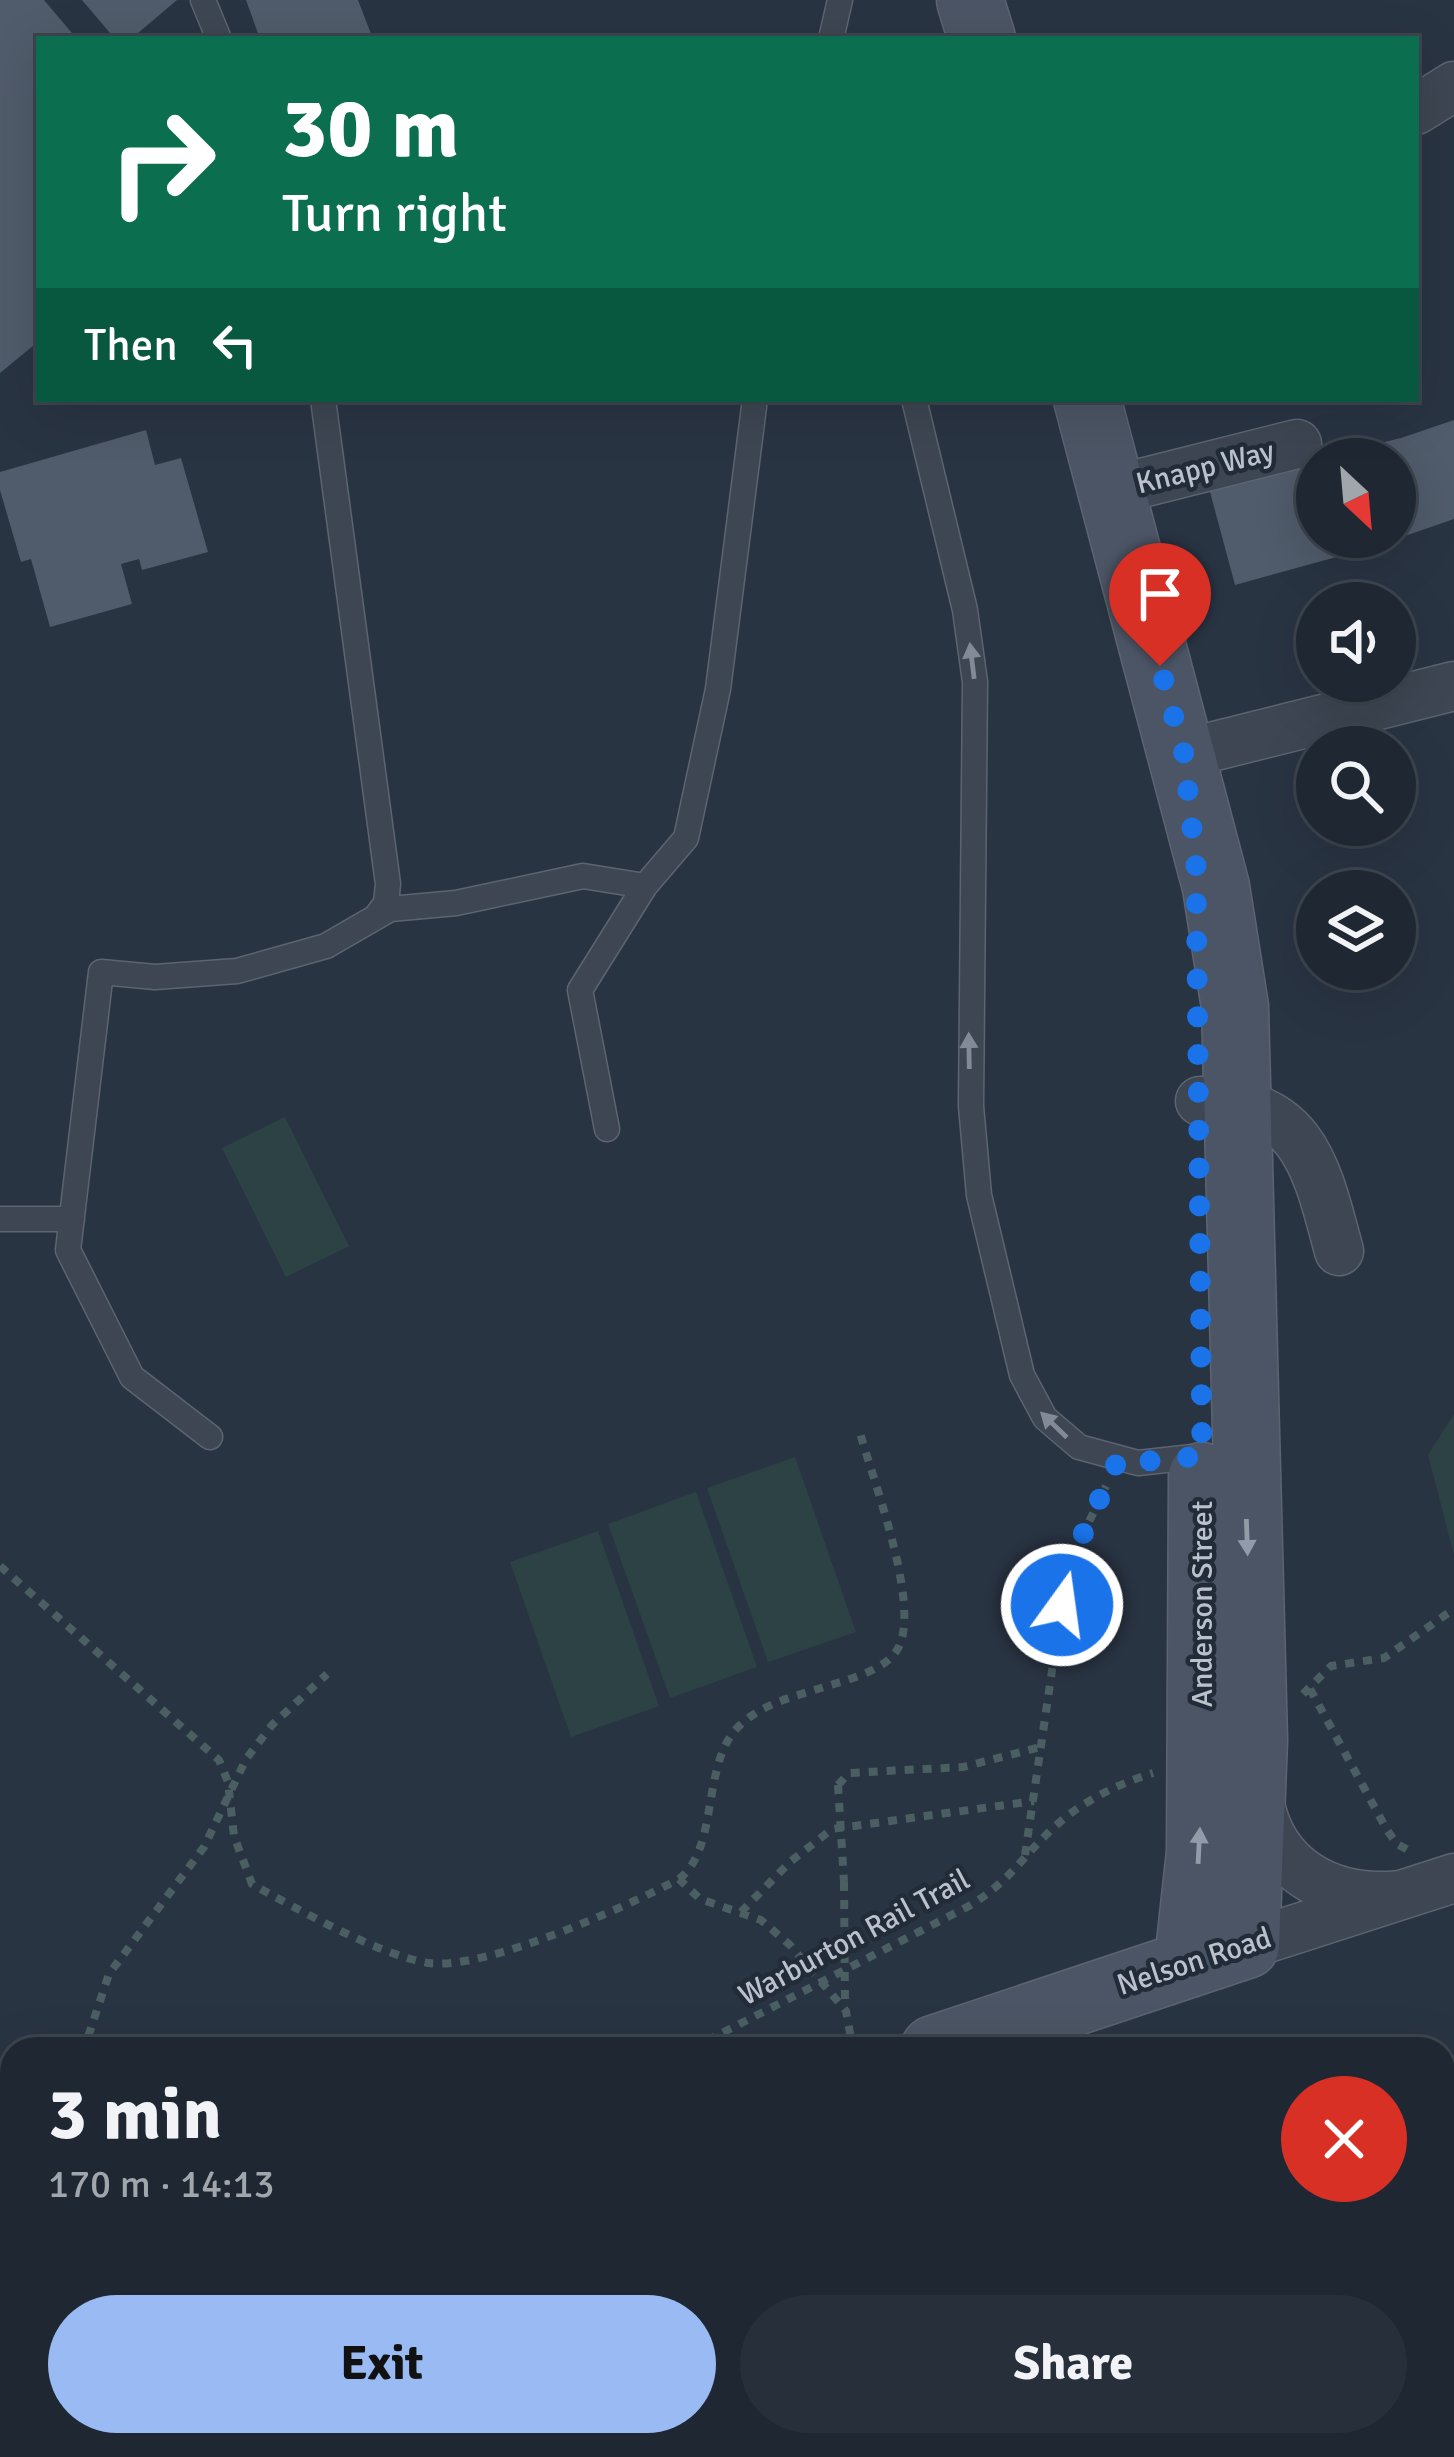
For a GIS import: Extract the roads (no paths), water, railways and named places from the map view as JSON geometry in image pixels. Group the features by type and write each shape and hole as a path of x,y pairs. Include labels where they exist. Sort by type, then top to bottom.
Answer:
{"main road":[{"path":"970,0 981,36"},
{"name":"Anderson Street","path":"1088,402 1184,754 1223,922 1234,1007 1218,1101 1223,1455 1199,1852 1217,1953"},
{"name":"Anderson Street","path":"1217,1953 1254,1740 1223,1455"},
{"name":"Nelson Road","path":"969,2037 1217,1953"}],"street":[{"path":"1419,108 1454,86"},
{"name":"Knapp Way","path":"1114,490 1296,444"},
{"path":"1184,754 1454,686"},
{"path":"1218,1101 1273,1117 1303,1147 1322,1189 1339,1251"},
{"path":"1254,1740 1265,1824 1292,1866 1341,1892 1399,1895"},
{"name":"Nelson Road","path":"1217,1953 1399,1895 1438,1864"}],"lane":[{"path":"202,0 218,36"},
{"path":"832,36 840,0"},
{"path":"323,402 388,884 386,903 378,914"},
{"path":"607,1129 580,990 604,944 686,838 718,688 755,402"},
{"path":"915,402 965,610 974,682 976,823 969,1032 979,1195 1027,1390 1046,1418 1078,1447 1138,1462 1223,1455"},
{"path":"210,1437 132,1377 68,1250 100,972 155,977 237,971 326,946 378,914 583,876 645,886"},
{"path":"0,1220 72,1219"}]}
